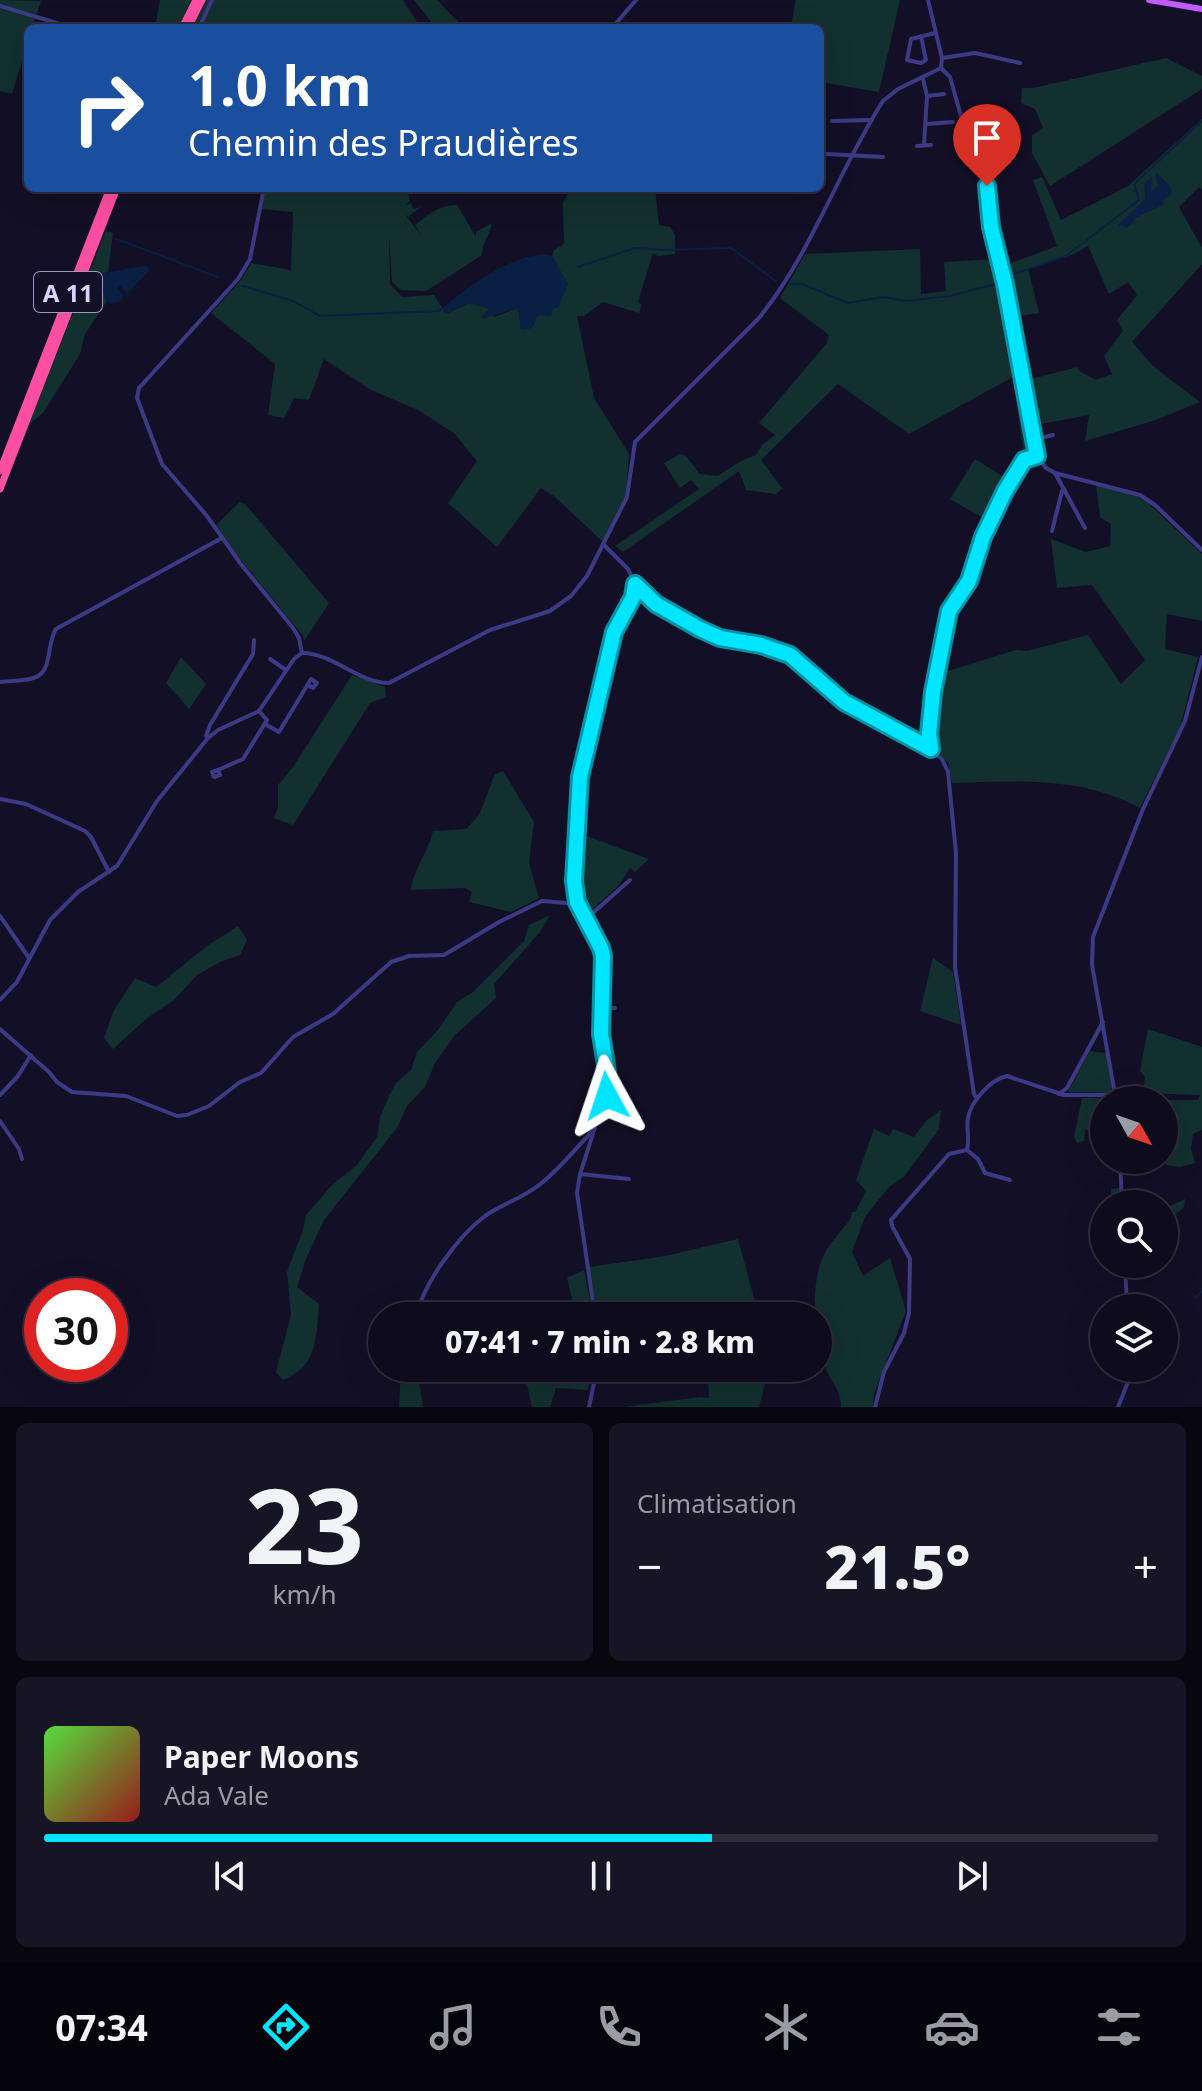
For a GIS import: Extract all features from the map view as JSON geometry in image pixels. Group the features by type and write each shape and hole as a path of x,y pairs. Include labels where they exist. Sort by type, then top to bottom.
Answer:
{"highway":[{"path":"184,24 196,0"},
{"path":"190,24 202,0"},
{"name":"A 11","path":"0,471 108,192"},
{"name":"A 11","path":"0,489 115,192"}],"main road":[{"path":"1149,0 1202,8"},
{"path":"1168,0 1202,8"}],"street":[{"path":"201,24 212,0"},
{"path":"615,24 636,0"},
{"path":"928,0 942,58 941,68"},
{"path":"0,6 60,24"},
{"path":"921,36 926,60 921,63 907,60 911,39 921,36 936,33"},
{"path":"942,58 975,53 1020,63"},
{"path":"302,653 313,654 374,681 396,681 490,630 557,608 580,586 627,497 635,442 759,318 798,264 872,120 887,97 941,68"},
{"path":"941,68 950,77 968,141 987,186 991,227 1005,284 1037,456 1046,468 1055,473 1140,495 1155,505 1202,550"},
{"path":"923,79 927,96 924,145"},
{"path":"927,96 944,94"},
{"path":"832,121 872,120"},
{"path":"916,128 953,122"},
{"path":"917,146 931,145"},
{"path":"827,154 883,157"},
{"path":"263,192 247,265 137,393 138,405 159,459 293,628 302,653"},
{"path":"1033,440 1053,435"},
{"path":"931,749 929,734 933,692 949,611 969,581 983,537 1011,480 1024,460 1037,456"},
{"path":"1055,473 1085,528"},
{"path":"1060,482 1067,476"},
{"path":"1052,531 1063,489"},
{"path":"0,682 41,674 56,629 221,539"},
{"path":"604,545 628,569 635,584 656,604 720,638 761,645 790,655 844,702 931,749 942,759 948,772 956,853 955,967 977,1099"},
{"path":"593,1302 577,1203 580,1174 608,1087 603,1054 603,956 578,904 574,881 580,777 614,632 633,597 635,584"},
{"path":"208,738 210,725 253,654 254,640"},
{"path":"0,1000 14,986 50,920 78,892 120,862 157,801 208,738 259,711 286,670 302,653"},
{"path":"1114,1086 1092,965 1092,944 1143,809 1183,727 1202,657"},
{"path":"270,659 286,670"},
{"path":"265,724 279,732 308,685"},
{"path":"218,770 243,759 267,720 259,711"},
{"path":"0,799 26,804 85,831 109,872"},
{"path":"586,919 630,880"},
{"path":"0,1029 72,1092 126,1096 177,1116 187,1115 209,1106 240,1082 261,1073 293,1037 333,1014 391,962 409,956 444,955 542,901 578,904"},
{"path":"0,916 29,958"},
{"path":"602,1008 615,1008"},
{"path":"1059,1094 1067,1088 1103,1022"},
{"path":"0,1095 18,1076 31,1055"},
{"path":"967,1150 969,1113 977,1099 1000,1078 1007,1076 1059,1094 1090,1096"},
{"path":"0,1121 19,1149 22,1159"},
{"path":"419,1302 452,1250 467,1233 485,1217 538,1186 597,1126"},
{"path":"967,1150 978,1159 985,1173 1010,1180"},
{"path":"875,1407 884,1372 904,1333 909,1313 910,1259 891,1220 949,1154 967,1150"},
{"path":"580,1174 629,1179"},
{"path":"589,1407 594,1382"},
{"path":"1118,1407 1128,1382"}],"green space":[{"path":"0,0 41,1 33,24 24,24 24,55 12,94 0,91"},
{"path":"160,0 403,0 418,24 156,24"},
{"path":"414,0 437,0 460,24 433,24"},
{"path":"796,0 900,0 879,92 824,83 824,24 791,24"},
{"path":"1166,58 1202,76 1202,89 1050,186 1032,153 1032,135 1043,128 1035,109 1021,103 1022,88"},
{"path":"1202,119 1202,189 1199,187 1179,207 1202,248 1202,264 1132,342 1153,366 1200,402 1156,420 1085,441 1089,415 1030,426 1033,454 1024,456 1013,377 909,434 838,384 761,460 782,488 776,494 746,490 739,471 623,552 615,546 699,489 691,480 680,488 664,463 680,454 686,456 700,474 718,476 756,455 762,445 775,435 759,423 827,343 829,335 780,298 805,254 920,249 921,294 946,291 944,262 996,259 1018,377 1031,379 1078,367 1079,371 1096,380 1112,374 1104,356 1123,331 1117,320 1137,295 1128,282 1109,294 1088,246 1074,254 1028,269 1039,313 1014,317 1006,265 1057,246 1033,180 1042,177 1061,220 1128,186"},
{"path":"265,192 408,192 410,201 404,206 411,203 413,209 421,207 408,217 404,213 422,237 415,225 440,208 457,205 476,237 476,232 492,223 482,255 426,291 401,290 392,282 389,234 390,284 402,297 434,295 446,314 469,303 491,309 494,317 518,308 521,329 534,325 534,318 542,314 557,265 552,256 554,250 564,244 563,202 568,194 655,192 659,225 670,227 675,235 675,254 658,256 653,253 638,302 642,305 639,313 603,302 584,316 577,316 594,398 629,454 626,495 603,542 554,496 541,488 497,547 448,503 477,461 454,433 416,409 371,390 324,359 309,400 294,398 284,418 268,415 275,364 211,313 241,280 251,263 291,270 293,212 262,209"},
{"path":"106,231 113,233 108,272 100,274 97,279 107,301 85,334 80,354 43,413 29,424"},
{"path":"975,459 1007,479 988,521 950,499"},
{"path":"1096,485 1137,496 1148,503 1202,554 1202,621 1167,614 1165,649 1198,657 1180,728 1140,808 1095,790 1072,786 1024,782 952,783 948,763 935,749 932,739 938,674 1016,650 1027,651 1088,635 1121,684 1145,660 1092,585 1057,588 1051,539 1086,552 1110,546 1111,524 1100,517"},
{"path":"240,502 245,504 329,603 304,641 216,525"},
{"path":"181,657 206,684 189,709 166,683"},
{"path":"352,675 385,687 386,697 370,703 293,825 274,818 278,807 278,785"},
{"path":"503,771 534,822 529,863 539,898 511,912 469,902 472,892 465,888 411,890 433,831 466,829 479,815 495,774"},
{"path":"581,834 649,859 635,872 630,868 619,885 592,910 581,905 577,883"},
{"path":"550,915 540,932 494,984 496,998 455,1035 435,1063 425,1087 407,1106 397,1128 324,1220 297,1287 319,1304 313,1350 303,1367 283,1380 276,1372 291,1315 287,1272 306,1215 333,1184 357,1165 377,1137 380,1117 396,1083 411,1070 417,1052 438,1030 457,1002 473,992 524,941 529,925"},
{"path":"238,926 247,940 240,955 197,975 174,1000 146,1019 113,1049 104,1038 113,1012 135,978 156,987 207,946"},
{"path":"933,958 953,972 961,1025 920,1011"},
{"path":"1148,1029 1202,1047 1202,1130 1193,1134 1191,1149 1195,1163 1180,1167 1178,1100 1198,1100 1200,1095 1178,1094 1178,1086 1144,1086 1145,1077 1140,1071"},
{"path":"1090,1051 1107,1053 1111,1086 1090,1086 1090,1092 1068,1092"},
{"path":"1082,1098 1090,1098 1090,1130 1085,1130 1084,1141 1077,1143 1074,1137"},
{"path":"941,1110 939,1129 904,1177 889,1187 865,1217 852,1252 863,1276 890,1258 906,1311 874,1394 873,1407 841,1407 832,1380 832,1302 815,1302 818,1272 824,1254 851,1218 852,1212 855,1212 866,1191 856,1180 874,1129 889,1136 893,1129 914,1137 926,1121"},
{"path":"1185,1199 1184,1207 1178,1212 1178,1202"},
{"path":"738,1239 755,1302 595,1302 589,1267 665,1256"},
{"path":"584,1270 590,1300 573,1302 567,1278"},
{"path":"400,1382 419,1382 423,1407 399,1407"},
{"path":"525,1382 589,1382 588,1390 556,1388 550,1407 532,1407"},
{"path":"765,1382 759,1407 623,1407 709,1398 708,1384"}],"water":[{"path":"1157,173 1170,186 1172,194 1163,200 1163,205 1135,218 1127,227 1118,225 1145,199 1144,183 1152,177 1151,191 1158,186"},
{"path":"544,254 552,256 568,284 558,308 553,308 551,316 538,315 532,328 521,330 518,308 483,319 481,316 490,309 469,303 445,314 442,308 490,274 516,261"},
{"path":"148,267 149,271 127,294 120,286 117,288 124,296 122,300 112,304 107,301 97,279 100,274"}],"waterway":[{"path":"1008,276 1066,256 1139,200 1134,184 1202,121"},
{"path":"117,239 218,277"},
{"path":"578,267 635,248 731,248 776,281"},
{"path":"790,284 802,284 848,303 883,297 906,301 950,296 999,283"},
{"path":"243,286 293,301 320,316 438,311 443,308"},
{"path":"1196,1297 1202,1291"}],"route":[{"path":"607,1096 608,1078 601,1034 603,956 577,902 574,881 580,777 614,632 633,597 635,584 656,604 700,629 720,638 761,645 790,655 844,702 931,749 929,734 933,692 949,611 969,581 983,537 1005,491 1024,460 1037,456 1005,284 991,227 987,186"}]}
